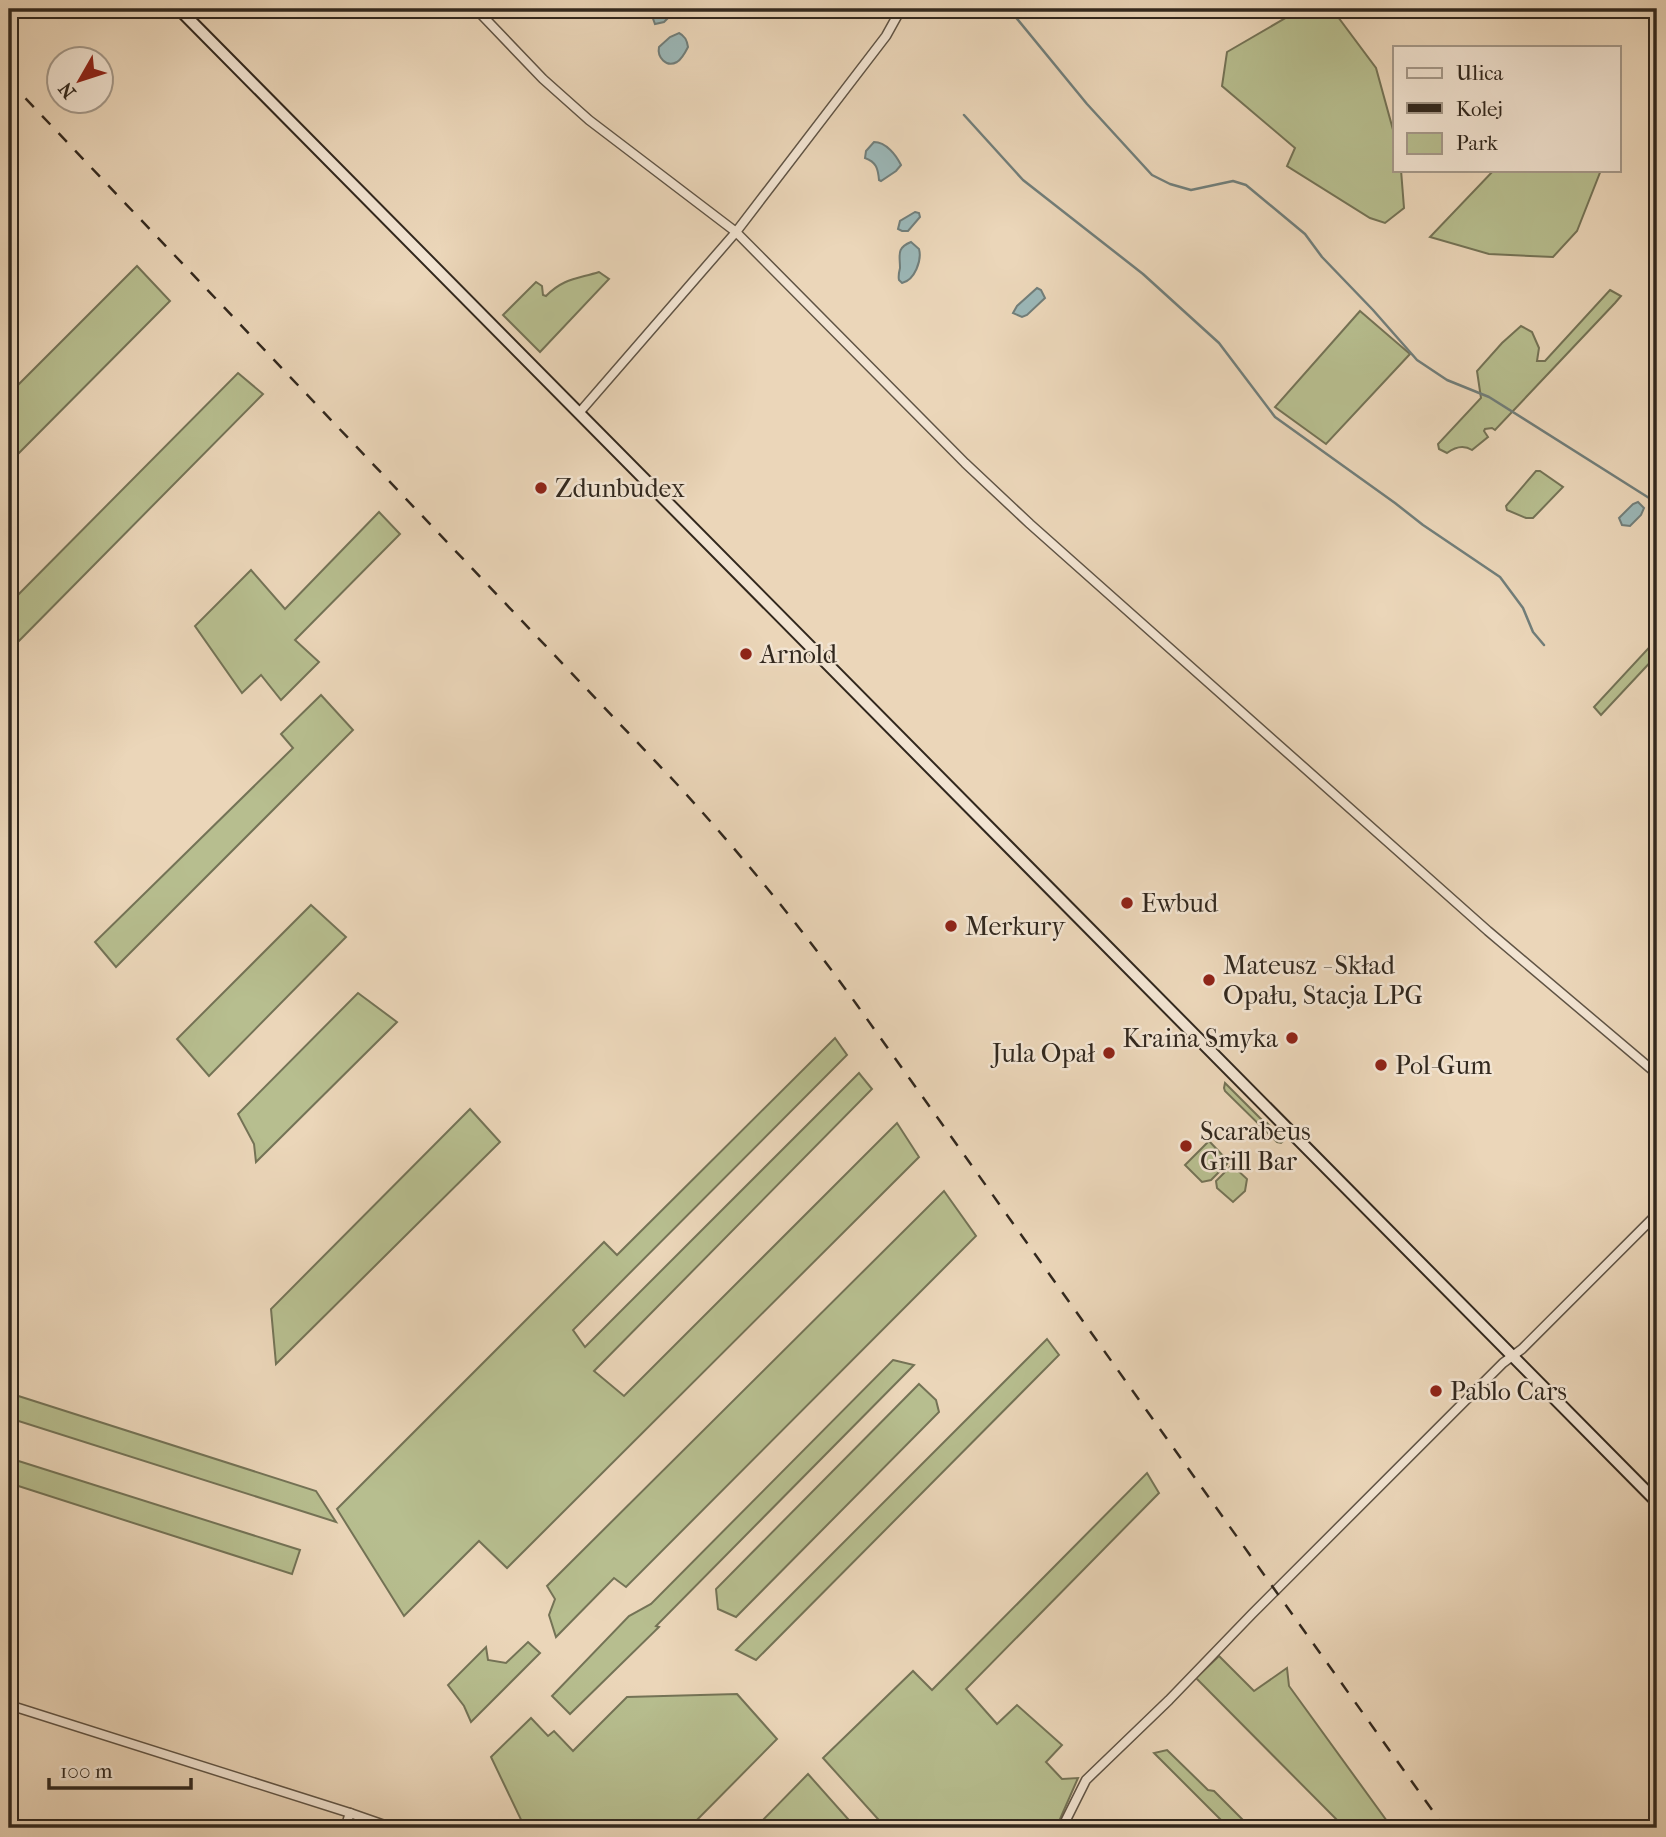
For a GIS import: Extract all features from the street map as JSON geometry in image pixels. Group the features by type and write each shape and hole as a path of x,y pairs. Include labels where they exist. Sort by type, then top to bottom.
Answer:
{"main road":[{"path":"179,9 1657,1502"}],"street":[{"path":"477,9 543,79 589,120 736,232 965,463 1030,524 1488,931 1657,1074"},
{"path":"579,413 736,232 886,36 901,9"},
{"path":"1062,1828 1086,1780 1169,1700 1503,1363 1522,1349 1657,1214"},
{"path":"9,1705 393,1828"},
{"path":"345,1828 350,1813"}],"green space":[{"path":"1301,9 1332,9 1376,68 1393,130 1393,172 1401,172 1404,208 1385,223 1370,218 1287,166 1295,148 1222,86 1227,52"},
{"path":"1492,172 1600,172 1577,231 1553,257 1489,254 1430,237"},
{"path":"137,266 170,301 9,463 9,394"},
{"path":"599,272 609,279 540,352 503,315 536,282 542,286 543,295 546,296 565,282"},
{"path":"1610,290 1621,296 1495,430 1485,429 1488,437 1472,450 1459,447 1447,453 1439,449 1438,444 1481,398 1477,371 1502,343 1521,326 1532,332 1539,348 1537,361 1545,361"},
{"path":"1360,311 1410,354 1326,444 1275,407"},
{"path":"238,373 263,394 9,651 9,604"},
{"path":"1536,471 1563,487 1533,518 1507,510 1506,506"},
{"path":"379,512 400,534 295,640 319,662 281,700 261,675 242,693 195,626 251,570 285,609"},
{"path":"1657,639 1657,655 1601,715 1594,707"},
{"path":"321,695 353,730 116,967 95,942 293,748 281,734"},
{"path":"311,905 346,937 209,1076 177,1039"},
{"path":"358,993 397,1022 256,1162 254,1144 238,1114"},
{"path":"835,1038 847,1055 573,1330 585,1347 859,1073 872,1089 594,1371 624,1396 897,1123 919,1157 507,1568 479,1541 404,1616 337,1509 604,1242 617,1255"},
{"path":"1225,1083 1283,1139 1281,1143 1225,1091"},
{"path":"470,1109 500,1142 276,1364 271,1309"},
{"path":"1209,1141 1228,1161 1211,1180 1202,1182 1185,1165"},
{"path":"1231,1166 1247,1179 1245,1191 1233,1202 1217,1188 1216,1181"},
{"path":"944,1191 976,1236 626,1587 614,1578 556,1637 549,1615 555,1599 547,1586"},
{"path":"1047,1339 1059,1355 756,1660 736,1650"},
{"path":"893,1360 914,1365 656,1626 659,1627 570,1714 552,1696 629,1616 651,1604"},
{"path":"919,1384 936,1400 939,1412 736,1617 718,1609 716,1589"},
{"path":"9,1393 316,1491 336,1522 9,1418"},
{"path":"9,1458 300,1550 292,1574 9,1483"},
{"path":"1147,1473 1159,1493 966,1689 997,1724 1017,1705 1062,1745 1046,1762 1062,1779 1078,1778 1057,1826 886,1828 823,1758 913,1671 932,1690"},
{"path":"528,1642 540,1653 471,1722 464,1706 448,1685 486,1647 488,1660 506,1663"},
{"path":"1219,1656 1254,1691 1287,1668 1289,1686 1392,1828 1345,1828 1196,1678"},
{"path":"737,1694 777,1739 689,1828 525,1828 491,1757 531,1718 548,1736 554,1731 573,1751 627,1697"},
{"path":"1167,1750 1251,1828 1229,1828 1154,1753"},
{"path":"808,1774 856,1828 755,1828"}],"water":[{"path":"657,9 677,9 664,22 655,24 652,16"},
{"path":"679,33 683,35 688,47 677,62 666,63 659,54 659,47"},
{"path":"874,142 886,147 901,165 881,181 876,166 865,158 866,151"},
{"path":"915,212 919,213 920,217 908,231 898,229 900,221"},
{"path":"911,242 919,249 918,264 911,278 902,283 899,280 900,252"},
{"path":"1037,288 1045,298 1027,315 1022,317 1013,313 1017,306"},
{"path":"1638,502 1644,508 1641,515 1630,526 1622,525 1619,518"}],"waterway":[{"path":"1009,9 1087,104 1152,175 1191,190 1233,181 1246,185 1305,234 1322,257 1417,360 1447,380 1489,397 1657,503"},
{"path":"964,115 1023,180 1143,274 1219,343 1275,417 1423,525 1500,577 1523,608 1533,632 1544,645"}],"railway":[{"path":"9,81 675,782 769,891 857,1005 1445,1828"}],"place":[{"name":"Zdunbudex","path":"541,488"},
{"name":"Arnold","path":"746,654"},
{"name":"Ewbud","path":"1127,903"},
{"name":"Merkury","path":"951,926"},
{"name":"Mateusz - Skład Opału, Stacja LPG","path":"1209,980"},
{"name":"Kraina Smyka","path":"1292,1038"},
{"name":"Jula Opał","path":"1109,1053"},
{"name":"Pol-Gum","path":"1381,1065"},
{"name":"Scarabeus Grill Bar","path":"1186,1146"},
{"name":"Pablo Cars","path":"1436,1391"}]}
